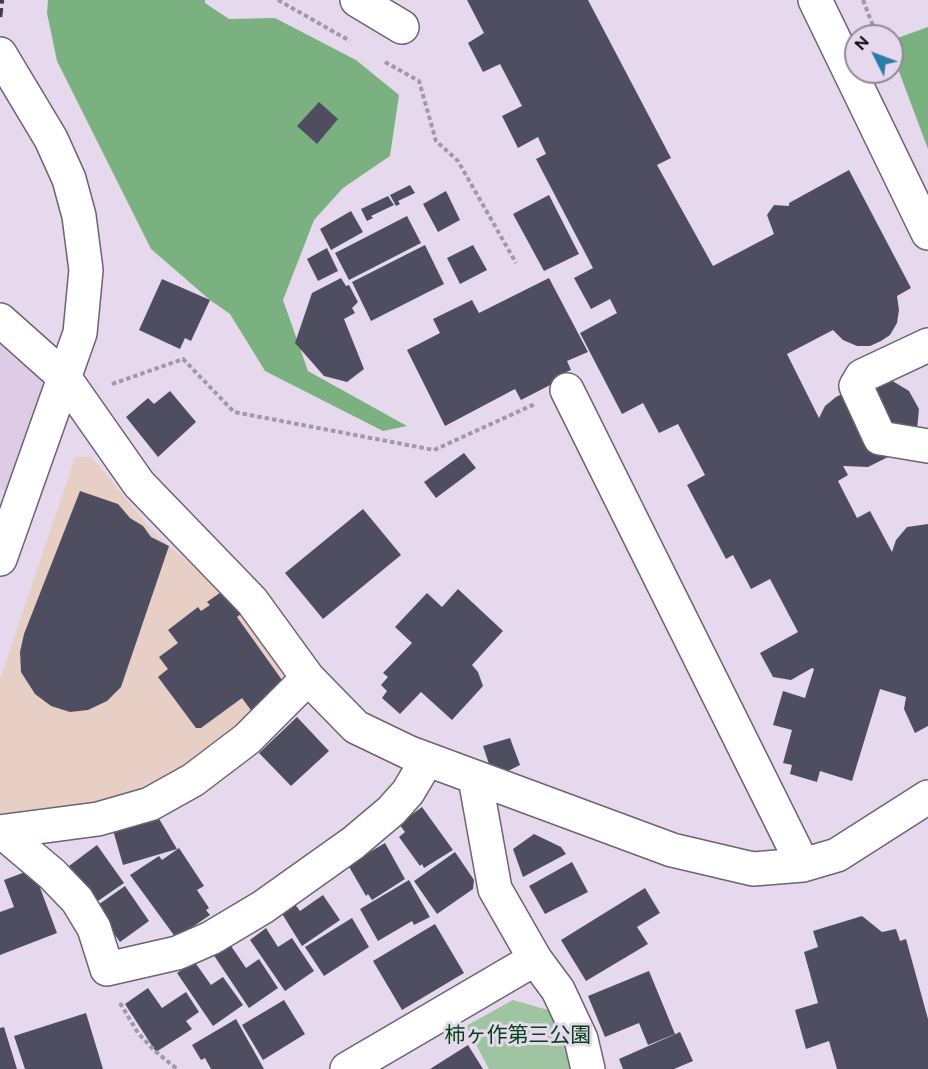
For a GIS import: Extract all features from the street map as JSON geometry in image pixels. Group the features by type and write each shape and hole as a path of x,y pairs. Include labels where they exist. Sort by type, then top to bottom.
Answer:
{"street":[{"path":"357,0 402,27"},
{"path":"815,0 928,233"},
{"path":"0,54 51,139 69,179 79,216 86,270 80,333 0,559"},
{"path":"0,320 64,377 139,484 252,601 308,678 356,727 427,760 672,850 753,869 804,865 837,855 928,797"},
{"path":"928,345 867,373 856,381 855,386 880,438 928,446"},
{"path":"567,390 804,865"},
{"path":"1,832 99,819 150,804 193,780 247,739 308,678"},
{"path":"1,832 52,874 76,900 94,928 107,969 177,953 211,938 263,907 353,843 391,811 408,792 427,760"},
{"path":"475,778 495,889 535,959 558,990 581,1039 588,1069"},
{"path":"347,1069 535,959"}],"path":[{"path":"278,0 359,46"},
{"path":"863,0 872,24"},
{"path":"379,58 419,81 436,141 458,161 516,263"},
{"path":"64,377 92,390 183,359 234,412 434,450 567,390"},
{"path":"107,969 121,1005 138,1033 177,1069"}],"shaded area":[{"path":"0,333 42,368 46,387 5,491 0,489"},
{"path":"75,457 92,457 152,531 244,609 287,676 205,765 110,804 0,821 0,680"}],"green space":[{"path":"48,0 205,0 205,3 229,19 275,18 356,60 399,95 390,156 343,188 314,220 283,300 308,371 407,426 383,431 265,371 230,314 210,300 151,249 57,61 47,13"},
{"path":"928,27 928,149 904,84 904,36"},
{"name":"柿ヶ作第三公園","path":"513,1000 555,1012 568,1042 573,1069 489,1069 466,1026"}],"building":[{"path":"467,0 588,0 671,158 657,165 713,266 774,234 767,215 774,205 789,206 789,203 849,170 911,288 897,296 899,310 897,323 890,335 881,341 870,346 857,346 843,340 833,330 787,354 819,418 825,406 836,397 864,383 891,380 909,391 919,409 917,430 902,450 868,467 843,466 848,475 838,481 857,518 870,511 892,552 896,540 907,527 928,524 928,726 915,733 904,709 906,697 880,689 852,781 820,771 817,782 790,774 792,765 783,763 792,730 773,725 783,691 805,698 814,669 791,680 773,677 760,653 798,632 770,579 751,589 733,555 726,559 687,485 705,475 678,424 659,433 643,403 622,414 580,333 617,313 610,299 591,309 574,278 593,268 536,159 546,154 538,137 518,148 502,116 522,106 500,64 483,72 468,43 484,33"},
{"path":"319,102 338,119 317,144 297,126"},
{"path":"410,185 415,193 398,201 400,204 396,206 390,195"},
{"path":"446,191 460,220 438,232 423,204"},
{"path":"549,195 579,254 544,271 513,214"},
{"path":"388,196 394,205 371,216 373,218 367,221 361,209"},
{"path":"351,211 363,232 331,250 320,229"},
{"path":"407,216 421,243 349,280 335,253"},
{"path":"425,245 444,284 371,321 352,282"},
{"path":"473,245 487,270 460,284 447,258"},
{"path":"327,248 338,271 318,281 307,259"},
{"path":"341,278 346,286 349,285 358,302 352,308 355,313 344,319 364,369 347,382 324,376 295,343 312,293"},
{"path":"549,278 588,352 567,361 571,370 556,376 558,381 521,400 515,389 445,426 407,350 440,333 433,319 472,300 479,313"},
{"path":"162,279 210,300 191,341 185,338 180,349 139,330"},
{"path":"170,391 196,422 158,457 126,417 148,398 154,404"},
{"path":"464,453 476,468 436,498 424,482"},
{"path":"80,491 118,504 130,518 143,526 151,537 169,546 121,687 107,701 88,710 70,712 51,706 35,694 21,672 20,652 24,634"},
{"path":"363,509 401,555 323,619 285,573"},
{"path":"458,589 503,631 472,665 478,672 483,686 452,720 421,692 400,714 382,698 387,691 381,685 388,677 383,673 412,643 395,627 427,593 442,607"},
{"path":"224,590 241,614 237,617 282,680 266,703 253,713 242,698 201,728 196,728 158,677 168,669 159,657 178,643 168,630 198,607 201,611 210,605 207,602"},
{"path":"297,717 329,751 291,786 259,753"},
{"path":"510,738 520,765 504,773 490,767 483,746"},
{"path":"422,807 453,850 424,868 422,864 420,866 399,837 405,832 399,824"},
{"path":"158,817 177,849 123,865 113,830"},
{"path":"534,834 561,847 566,854 523,877 513,849"},
{"path":"385,843 405,879 372,900 368,894 366,896 348,865"},
{"path":"97,845 124,883 95,903 69,866"},
{"path":"179,848 204,886 197,890 209,908 206,910 210,915 176,938 130,875 159,856 162,860"},
{"path":"455,852 474,880 473,889 437,914 414,881"},
{"path":"572,862 588,892 545,914 529,886"},
{"path":"33,869 57,933 0,955 0,912 14,907 4,880"},
{"path":"409,880 430,917 414,925 412,921 378,941 360,909"},
{"path":"125,886 149,921 120,942 95,907"},
{"path":"645,888 660,913 637,927 648,944 586,981 561,940"},
{"path":"323,895 340,920 302,946 281,912 294,903 300,911"},
{"path":"862,916 882,932 896,929 900,941 906,939 928,1019 928,1069 837,1069 829,1041 806,1049 795,1010 818,1003 804,952 818,947 813,931"},
{"path":"352,918 369,947 324,976 305,947"},
{"path":"435,924 464,973 402,1010 373,961"},
{"path":"266,928 278,947 292,938 314,971 285,991 250,940"},
{"path":"229,943 246,968 259,959 278,988 249,1008 213,954"},
{"path":"194,961 211,985 223,977 243,1005 213,1026 177,973"},
{"path":"649,971 675,1034 648,1045 639,1023 605,1037 588,996"},
{"path":"148,988 162,1008 186,992 199,1012 186,1021 192,1029 156,1052 125,1004"},
{"path":"284,1000 305,1034 263,1060 242,1025"},
{"path":"86,1013 103,1069 25,1069 14,1036"},
{"path":"236,1019 264,1069 211,1069 205,1058 201,1060 192,1045"},
{"path":"4,1027 17,1069 0,1069 0,1028"},
{"path":"680,1032 693,1061 674,1069 623,1069 619,1059"},
{"path":"468,1045 483,1069 430,1069"}],"railway":[{"path":"0,17 2,0"}]}
